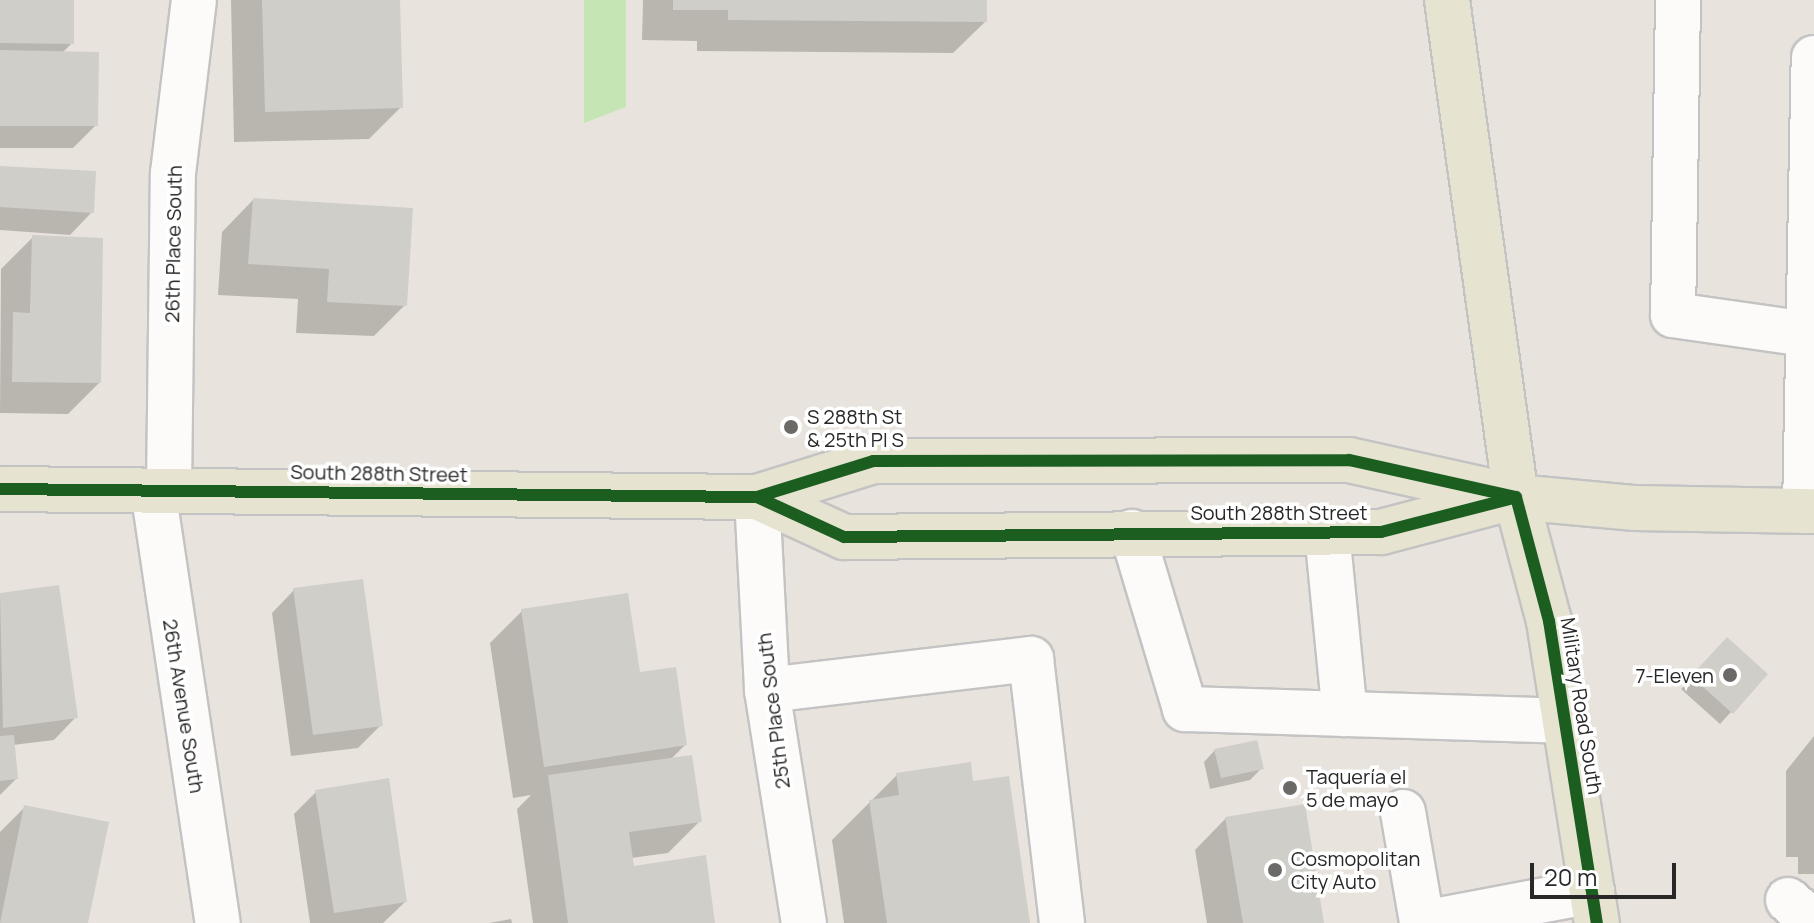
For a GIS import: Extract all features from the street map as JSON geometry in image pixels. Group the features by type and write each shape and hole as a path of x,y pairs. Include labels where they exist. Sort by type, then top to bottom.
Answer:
{"main road":[{"name":"Military Road South","path":"1447,0 1516,497 1549,621 1594,907"},
{"name":"South 288th Street","path":"0,489 757,497 873,461 1349,460 1516,497 1635,508 1809,511"},
{"name":"South 288th Street","path":"757,497 844,537 1381,532 1516,497"}],"street":[{"name":"26th Place South","path":"161,490 173,173 194,0"},
{"path":"1678,0 1673,315 1809,335"},
{"path":"1809,511 1814,58"},
{"name":"26th Avenue South","path":"161,490 218,923"},
{"name":"25th Place South","path":"757,497 767,690 804,923"},
{"path":"1132,532 1185,709 1564,721"},
{"path":"1327,532 1345,714"},
{"path":"767,690 1031,659 1062,923"},
{"path":"1403,812 1422,922 1594,907"}],"green space":[{"path":"584,0 626,0 626,107 584,123"}],"building":[{"path":"0,0 74,0 74,44 0,43"},
{"path":"262,0 400,0 403,108 265,112"},
{"path":"673,0 987,0 987,22 728,20 728,10 673,10"},
{"path":"0,50 99,52 98,126 0,126"},
{"path":"0,166 96,171 94,213 0,207"},
{"path":"253,198 413,208 407,306 327,302 329,269 248,264"},
{"path":"32,235 103,238 101,383 12,382 13,312 30,313"},
{"path":"363,579 383,726 313,735 293,588"},
{"path":"59,585 78,718 3,728 0,593"},
{"path":"628,593 640,672 676,667 687,745 544,767 521,609"},
{"name":"7-Eleven","path":"1727,637 1768,674 1733,714 1691,676"},
{"path":"14,735 18,779 0,781 0,736"},
{"path":"1257,740 1264,769 1221,778 1214,749"},
{"path":"692,755 702,822 629,832 634,866 706,855 715,923 568,923 548,775"},
{"path":"971,762 973,781 1009,776 1030,923 887,923 869,800 899,795 896,773"},
{"path":"389,778 407,902 334,913 315,790"},
{"name":"Cosmopolitan City Auto","path":"1305,804 1324,923 1243,923 1225,817"},
{"path":"24,805 109,822 88,923 0,923"}],"cycle path":[{"path":"0,489 757,497 873,461 1349,460 1516,497"},
{"path":"757,497 844,537 1381,532 1513,498"},
{"path":"1516,497 1549,621 1597,923"}],"place":[{"name":"S 288th St & 25th Pl S","path":"791,427"},
{"name":"7-Eleven","path":"1730,675"},
{"name":"Taquería el 5 de mayo","path":"1290,788"},
{"name":"Cosmopolitan City Auto","path":"1275,870"}]}
